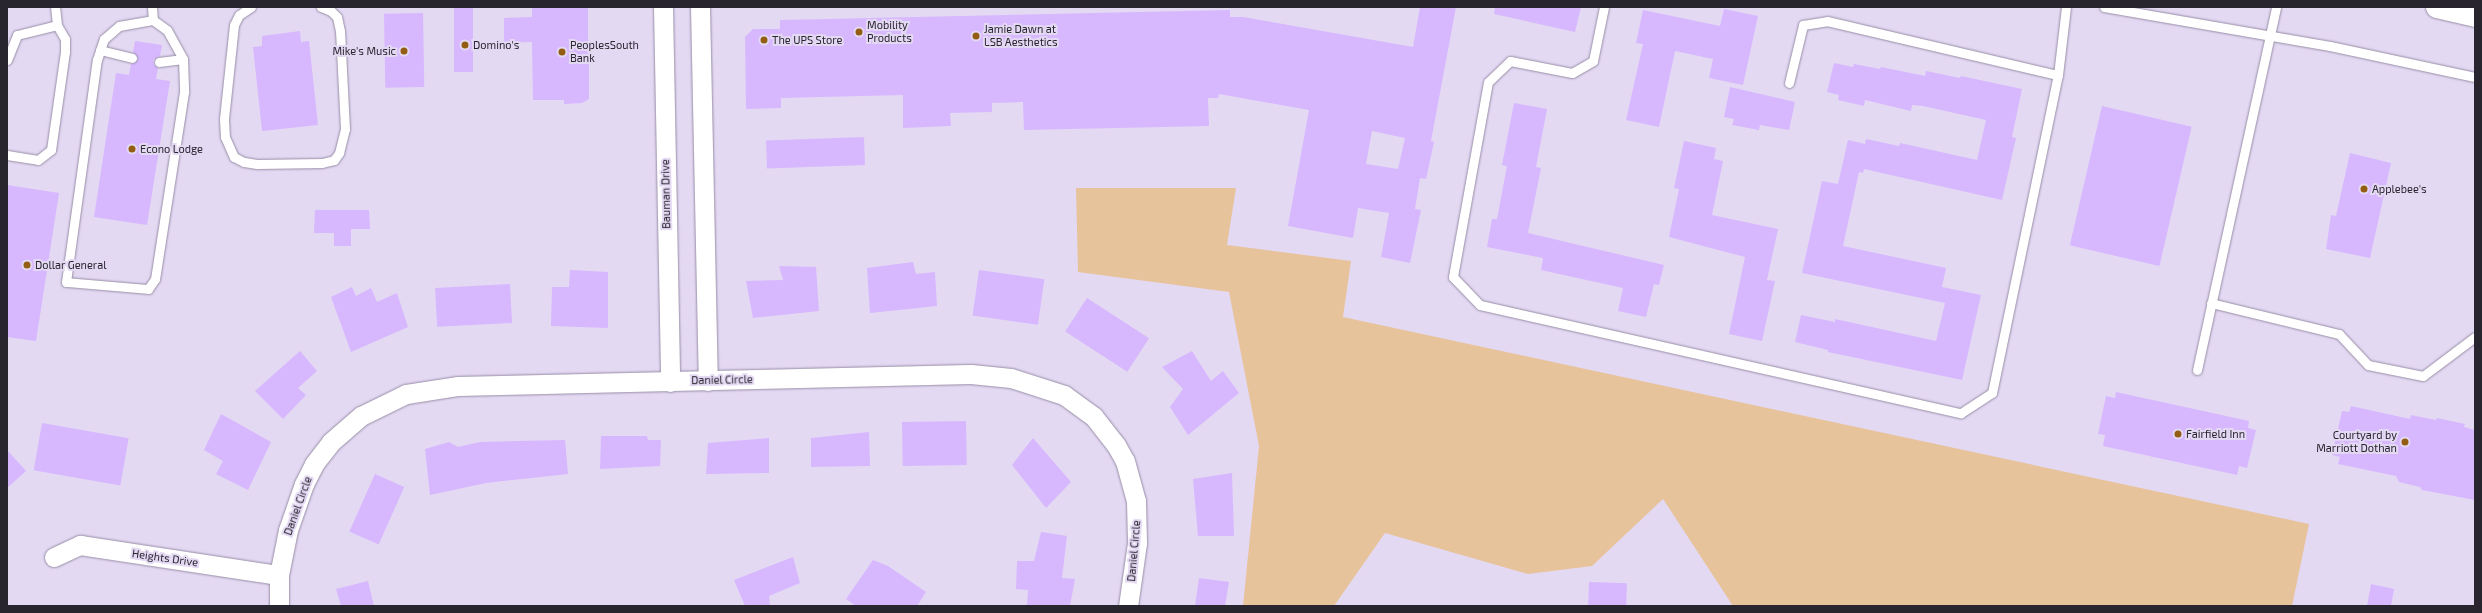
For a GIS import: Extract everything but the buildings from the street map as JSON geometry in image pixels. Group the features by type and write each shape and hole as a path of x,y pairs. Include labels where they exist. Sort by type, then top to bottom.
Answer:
{"highway":[{"path":"2437,7 2475,16"}],"street":[{"name":"Bauman Drive","path":"663,7 670,382"},
{"path":"700,7 708,381"},
{"name":"Daniel Circle","path":"279,606 279,575 295,508 314,464 336,438 361,416 382,404 406,394 452,386 970,374 1011,378 1064,395 1094,418 1122,456 1132,483 1136,501 1137,543 1128,606"},
{"name":"Heights Drive","path":"54,557 80,545 279,575"}],"lane":[{"path":"7,155 38,160 51,150 65,52 65,39 57,25 55,7"},
{"path":"152,7 153,20"},
{"path":"251,7 239,15 234,25 224,125 227,143 234,157 244,162 257,164 322,163 334,160 339,153 345,129 340,31 337,17 330,11 321,7"},
{"path":"1604,7 1593,61 1572,73 1510,61 1488,82 1453,277 1480,305 1961,412 1992,393 2058,75 2066,7"},
{"path":"2104,7 2270,35 2475,77"},
{"path":"2197,370 2276,7"},
{"path":"153,20 167,30 183,59 184,92 155,279 148,289 66,282 100,50 104,39 119,26 153,20"},
{"path":"1789,83 1803,25 1827,21 2058,75"},
{"path":"7,60 17,35 57,25"},
{"path":"100,50 132,58"},
{"path":"159,62 183,59"},
{"path":"2211,303 2339,334 2368,365 2423,376 2475,337"}],"shaded area":[{"path":"1076,188 1236,188 1227,245 1351,261 1343,317 2309,524 2292,606 1733,606 1663,499 1592,566 1528,574 1385,533 1334,606 1243,606 1259,446 1229,292 1078,272"}],"place":[{"name":"Mobility Products","path":"859,32"},
{"name":"Jamie Dawn at LSB Aesthetics","path":"976,36"},
{"name":"The UPS Store","path":"764,40"},
{"name":"Domino's","path":"465,45"},
{"name":"Mike's Music","path":"404,51"},
{"name":"PeoplesSouth Bank","path":"562,52"},
{"name":"Econo Lodge","path":"132,149"},
{"name":"Applebee's","path":"2364,189"},
{"name":"Dollar General","path":"27,265"},
{"name":"Fairfield Inn","path":"2178,434"},
{"name":"Courtyard by Marriott Dothan","path":"2405,442"}]}
